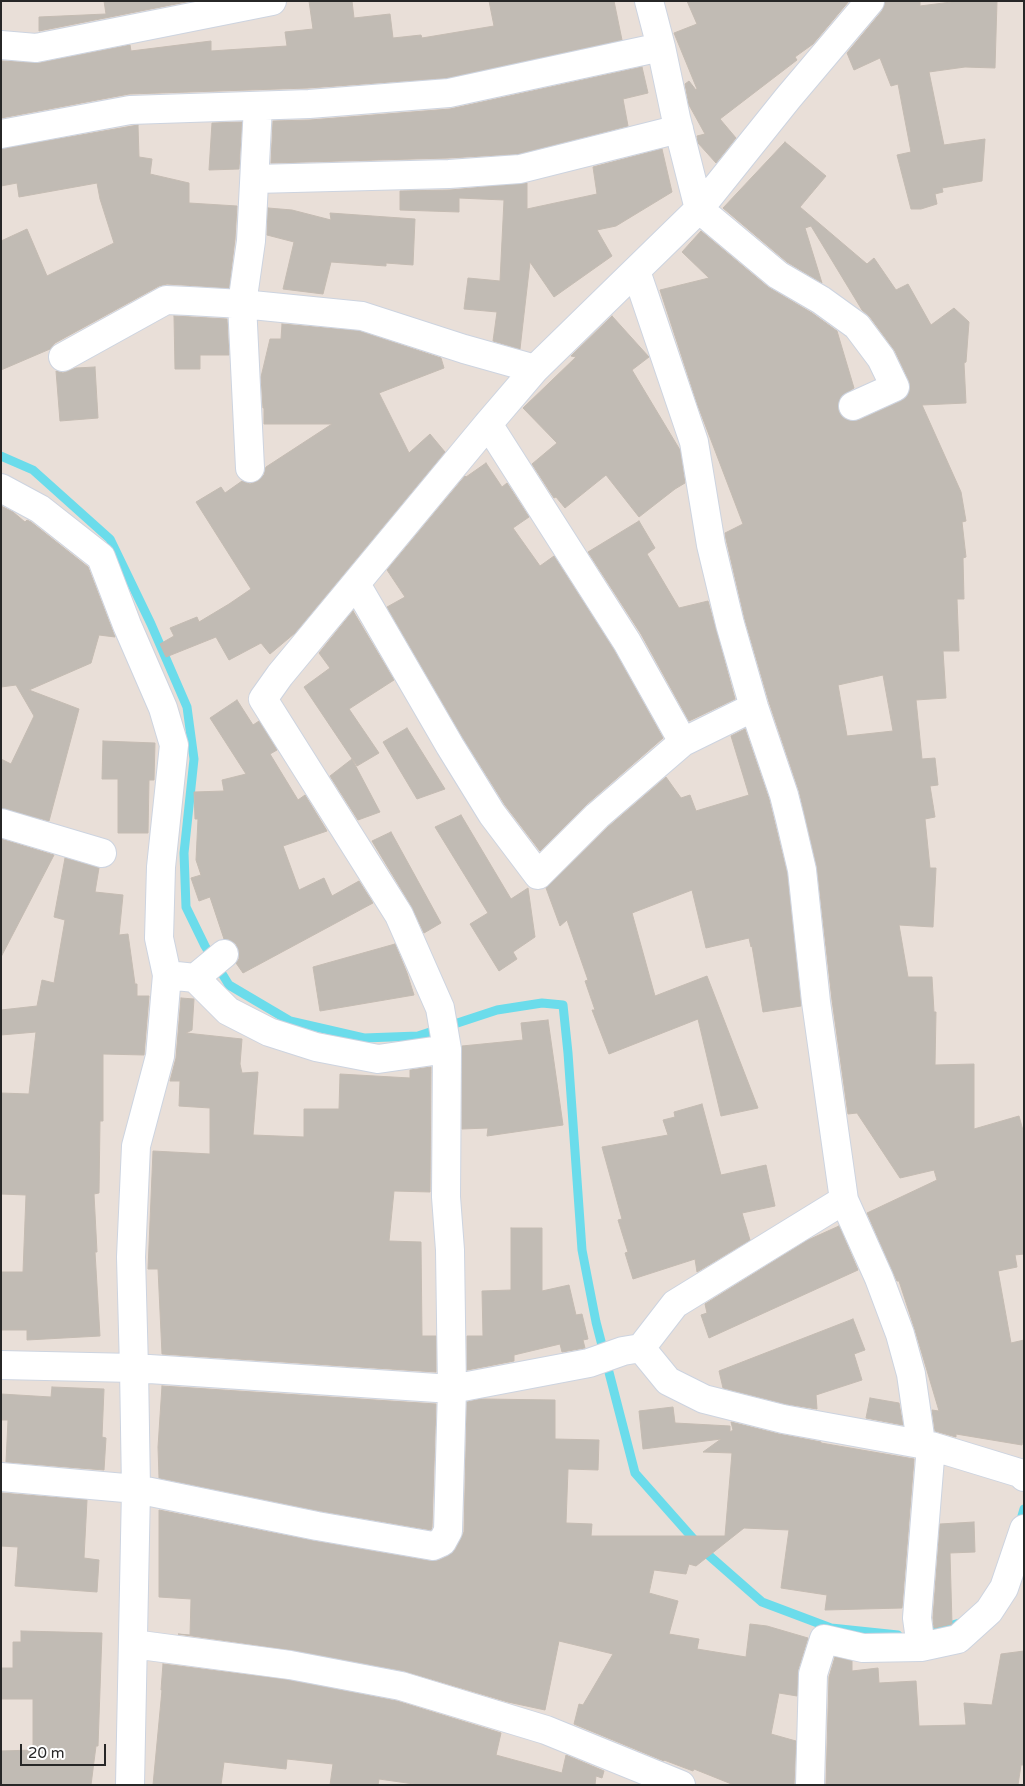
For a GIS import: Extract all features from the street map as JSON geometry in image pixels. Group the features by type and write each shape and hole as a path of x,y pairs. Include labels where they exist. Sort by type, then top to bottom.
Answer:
{"street":[{"path":"1,45 36,48 272,1"},
{"path":"649,1 699,209 778,275 821,300 856,326 881,358 895,387 853,406"},
{"path":"1,1477 136,1489 318,1526 432,1546 442,1542 448,1531 452,1389 450,1250 446,1197 447,1049 440,1008 399,915 263,699 280,675 535,369 699,209 788,98 870,1"},
{"path":"1,134 130,110 359,101 450,93 661,47"},
{"path":"250,468 242,304 251,241 258,106"},
{"path":"255,179 449,174 520,169 679,129"},
{"path":"636,271 694,442 711,545 730,624 754,707 784,795 802,870 816,1002 844,1200 880,1278 900,1334 911,1374 926,1444 917,1618 921,1647"},
{"path":"63,357 166,300 242,304 362,316 464,349 535,369"},
{"path":"488,424 627,642 683,742"},
{"path":"1,488 40,509 101,557 127,625 163,708 174,745 160,867 159,938 168,975 160,1056 136,1146 131,1257 136,1489 130,1785"},
{"path":"356,584 450,746 492,814 538,875 597,816 683,742 754,707"},
{"path":"1,823 102,853"},
{"path":"195,978 224,954"},
{"path":"168,975 195,978 228,1010 269,1032 316,1047 378,1059 447,1049"},
{"path":"1,1365 134,1368 452,1389 589,1363 632,1350 675,1304 844,1200"},
{"path":"632,1350 668,1380 704,1399 783,1420 926,1444 1023,1476"},
{"path":"810,1785 813,1674 824,1639 863,1648 921,1647 958,1639 989,1611 1004,1588 1024,1529"},
{"path":"133,1644 290,1665 401,1686 546,1730 681,1785"}],"building":[{"path":"104,1 191,1 39,31 39,17 106,14"},
{"path":"309,1 352,1 354,18 390,14 393,38 421,35 422,38 494,26 489,1 614,1 622,40 447,78 308,88 129,94 1,118 1,61 39,63 130,45 131,51 211,41 211,51 287,46 285,32 313,29"},
{"path":"687,1 849,1 813,44 795,57 797,60 720,119 736,138 716,163 698,143 697,136 705,134 689,105 685,84 689,81 697,89 674,33 697,24"},
{"path":"885,1 920,1 920,6 959,1 997,1 995,68 965,67 929,72 944,145 985,139 982,181 942,188 943,192 935,194 937,204 921,209 911,209 897,155 911,152 898,84 891,86 880,58 854,70 847,53 882,11"},
{"path":"642,67 648,93 623,99 628,126 518,154 271,163 273,121 310,120 450,109"},
{"path":"242,122 239,169 209,170 212,123"},
{"path":"138,125 139,157 152,159 150,174 189,183 189,203 237,206 229,288 167,284 159,286 55,343 50,349 1,370 1,241 27,229 47,276 114,243 97,183 19,197 17,183 1,186 1,149"},
{"path":"785,142 826,176 800,207 867,264 874,258 896,290 908,284 931,325 954,308 969,322 966,362 964,363 966,403 922,405 961,492 966,521 962,522 966,557 963,558 964,599 957,599 959,651 943,651 946,698 916,700 922,759 935,758 938,785 930,786 935,817 925,819 930,868 936,868 933,927 899,925 908,977 932,977 934,1012 936,1012 935,1065 974,1064 974,1129 1019,1116 1024,1134 1024,1254 1015,1255 1017,1267 998,1271 1011,1343 1024,1340 1024,1432 1022,1445 956,1434 956,1437 935,1431 932,1410 939,1411 915,1330 899,1281 897,1281 867,1213 937,1180 934,1170 900,1178 857,1113 848,1114 832,1000 817,867 799,791 769,702 745,620 726,539 725,533 743,524 698,406 660,290 709,278 682,252 701,231 768,287 812,313 837,331 854,388 841,397 838,404 839,412 844,418 851,421 859,420 901,401 907,396 910,389 909,381 895,351 870,317 862,310 811,226 805,228 822,283 787,262 723,208","holes":["883,675 893,731 847,736 838,685"]},
{"path":"662,149 672,192 616,226 597,230 612,256 554,297 530,262 520,349 493,341 497,312 464,309 468,278 500,281 504,200 459,198 459,212 400,210 400,191 450,190 527,183 527,209 597,194 593,167"},
{"path":"268,208 292,210 331,220 330,213 415,219 413,265 386,263 386,266 331,262 323,294 283,289 294,242 267,235"},
{"path":"174,316 227,319 229,355 200,355 200,369 175,369"},
{"path":"612,316 649,357 632,370 680,450 685,483 639,517 606,475 565,508 556,497 554,498 532,464 557,443 523,408 576,357 571,356"},
{"path":"282,324 359,331 441,358 444,368 379,393 409,453 430,434 445,452 295,633 270,654 261,643 229,660 216,637 166,657 160,644 174,636 170,628 197,617 199,622 251,589 196,502 221,487 225,493 242,481 250,484 258,481 264,475 266,467 332,424 264,424 261,377 270,339 281,339"},
{"path":"95,367 98,418 60,421 56,371 63,373 76,368"},
{"path":"486,463 502,487 507,483 529,517 513,528 540,566 554,556 614,650 663,738 587,804 540,851 505,805 463,738 387,607 405,597 387,570 465,476"},
{"path":"1,506 13,512 25,522 27,520 31,522 88,567 115,637 99,635 91,663 29,690 79,709 49,821 1,808 1,759 11,764 34,716 16,685 1,687"},
{"path":"639,521 655,548 647,554 679,608 708,601 735,699 689,721 641,634 588,552"},
{"path":"353,611 394,680 349,709 379,753 357,766 304,687 330,668 319,653"},
{"path":"237,700 253,725 259,721 277,750 270,754 298,800 305,795 327,831 283,846 299,890 324,878 332,896 359,881 373,903 243,973 236,963 239,959 239,952 236,944 224,939 210,897 199,901 191,878 201,875 196,860 198,819 195,819 194,792 224,791 222,780 246,774 210,718"},
{"path":"407,728 445,789 417,799 383,742"},
{"path":"745,729 769,799 787,873 801,1006 763,1012 749,938 706,948 692,890 632,913 655,996 707,976 758,1108 721,1116 698,1019 609,1054 592,1010 595,1010 585,981 588,980 567,920 560,926 546,888 608,827 666,777 681,798 690,795 696,811 749,795 731,736"},
{"path":"103,741 155,743 154,780 149,780 148,833 118,833 118,779 102,779"},
{"path":"352,759 380,812 358,820 330,776"},
{"path":"461,815 511,899 528,888 535,937 513,952 517,959 499,971 470,924 488,913 435,827"},
{"path":"391,832 441,923 424,933 412,907 372,841"},
{"path":"1,839 54,855 1,957"},
{"path":"65,858 99,868 95,892 123,895 119,935 128,934 135,984 137,984 137,996 149,996 144,1055 103,1054 103,1121 100,1121 99,1193 94,1194 100,1336 27,1340 27,1330 1,1330 1,1272 23,1272 26,1195 1,1194 1,1093 29,1094 36,1032 1,1035 1,1010 37,1006 42,980 54,983 65,920 54,917"},
{"path":"395,944 414,995 320,1011 313,967"},
{"path":"181,998 194,999 192,1030 186,1033 242,1039 240,1064 242,1073 258,1072 253,1135 304,1137 304,1109 339,1109 340,1074 410,1078 410,1070 431,1067 430,1192 394,1191 389,1241 421,1242 422,1336 436,1336 436,1372 162,1354 158,1269 148,1269 153,1151 210,1154 210,1108 179,1106 180,1081 170,1081 176,1058"},
{"path":"548,1020 563,1125 487,1136 488,1128 462,1129 462,1046 523,1040 521,1023"},
{"path":"702,1104 721,1175 766,1165 775,1206 742,1213 750,1240 697,1272 695,1259 633,1279 625,1253 628,1252 618,1220 622,1219 602,1147 668,1135 663,1120 675,1117 674,1112"},
{"path":"839,1226 858,1270 709,1338 701,1315 707,1313 705,1304 808,1240"},
{"path":"511,1228 542,1228 542,1291 569,1285 576,1315 582,1314 588,1339 583,1340 585,1348 562,1352 560,1344 514,1355 514,1361 467,1370 467,1336 483,1336 482,1291 511,1290"},
{"path":"853,1319 865,1350 854,1354 862,1380 816,1395 817,1409 786,1404 723,1388 719,1371"},
{"path":"162,1386 436,1404 431,1530 320,1511 159,1478 158,1447"},
{"path":"52,1387 104,1389 102,1437 106,1438 104,1470 6,1462 8,1420 1,1420 1,1394 51,1397"},
{"path":"870,1398 899,1403 903,1425 866,1418"},
{"path":"481,1399 555,1400 555,1439 599,1440 598,1470 568,1469 566,1523 592,1524 591,1536 725,1536 732,1453 703,1452 721,1439 643,1449 639,1411 673,1407 675,1423 730,1426 730,1432 733,1430 731,1422 821,1443 914,1459 902,1608 825,1610 827,1595 781,1588 789,1530 744,1528 696,1566 689,1564 686,1574 654,1570 649,1593 678,1601 669,1634 699,1639 697,1649 746,1657 750,1624 767,1626 808,1638 798,1670 797,1696 779,1693 771,1734 796,1741 794,1785 734,1785 694,1769 693,1771 664,1761 574,1724 579,1704 583,1705 613,1654 559,1641 545,1710 508,1702 404,1671 292,1650 178,1634 190,1635 191,1599 159,1597 159,1510 314,1541 430,1561 439,1560 455,1550 464,1532 467,1402"},
{"path":"1,1493 87,1500 84,1558 99,1560 97,1592 15,1586 18,1547 1,1546"},
{"path":"974,1522 975,1552 950,1553 952,1624 934,1628 933,1618 940,1524"},
{"path":"21,1631 102,1633 98,1746 96,1746 91,1785 1,1785 1,1751 33,1750 33,1699 1,1699 1,1668 13,1668 13,1642 21,1642"},
{"path":"1024,1651 1024,1765 1021,1765 1018,1785 826,1785 829,1677 835,1657 852,1661 852,1671 878,1668 879,1683 916,1681 919,1726 966,1725 964,1703 992,1705 1001,1654"},
{"path":"163,1664 288,1680 397,1701 501,1733 496,1755 562,1773 566,1755 604,1771 602,1778 596,1776 595,1785 421,1785 379,1779 378,1785 330,1785 333,1764 287,1759 286,1769 224,1762 221,1785 153,1785"}],"waterway":[{"path":"1,456 33,470 110,539 151,624 187,707 194,759 184,853 186,907 205,946 229,985 290,1021 364,1038 418,1036 497,1010 542,1003 563,1005 582,1250 596,1322 635,1473 705,1552 762,1602 831,1628 898,1635"},
{"path":"1019,1526 1024,1509"},
{"path":"925,1633 963,1622"}]}
